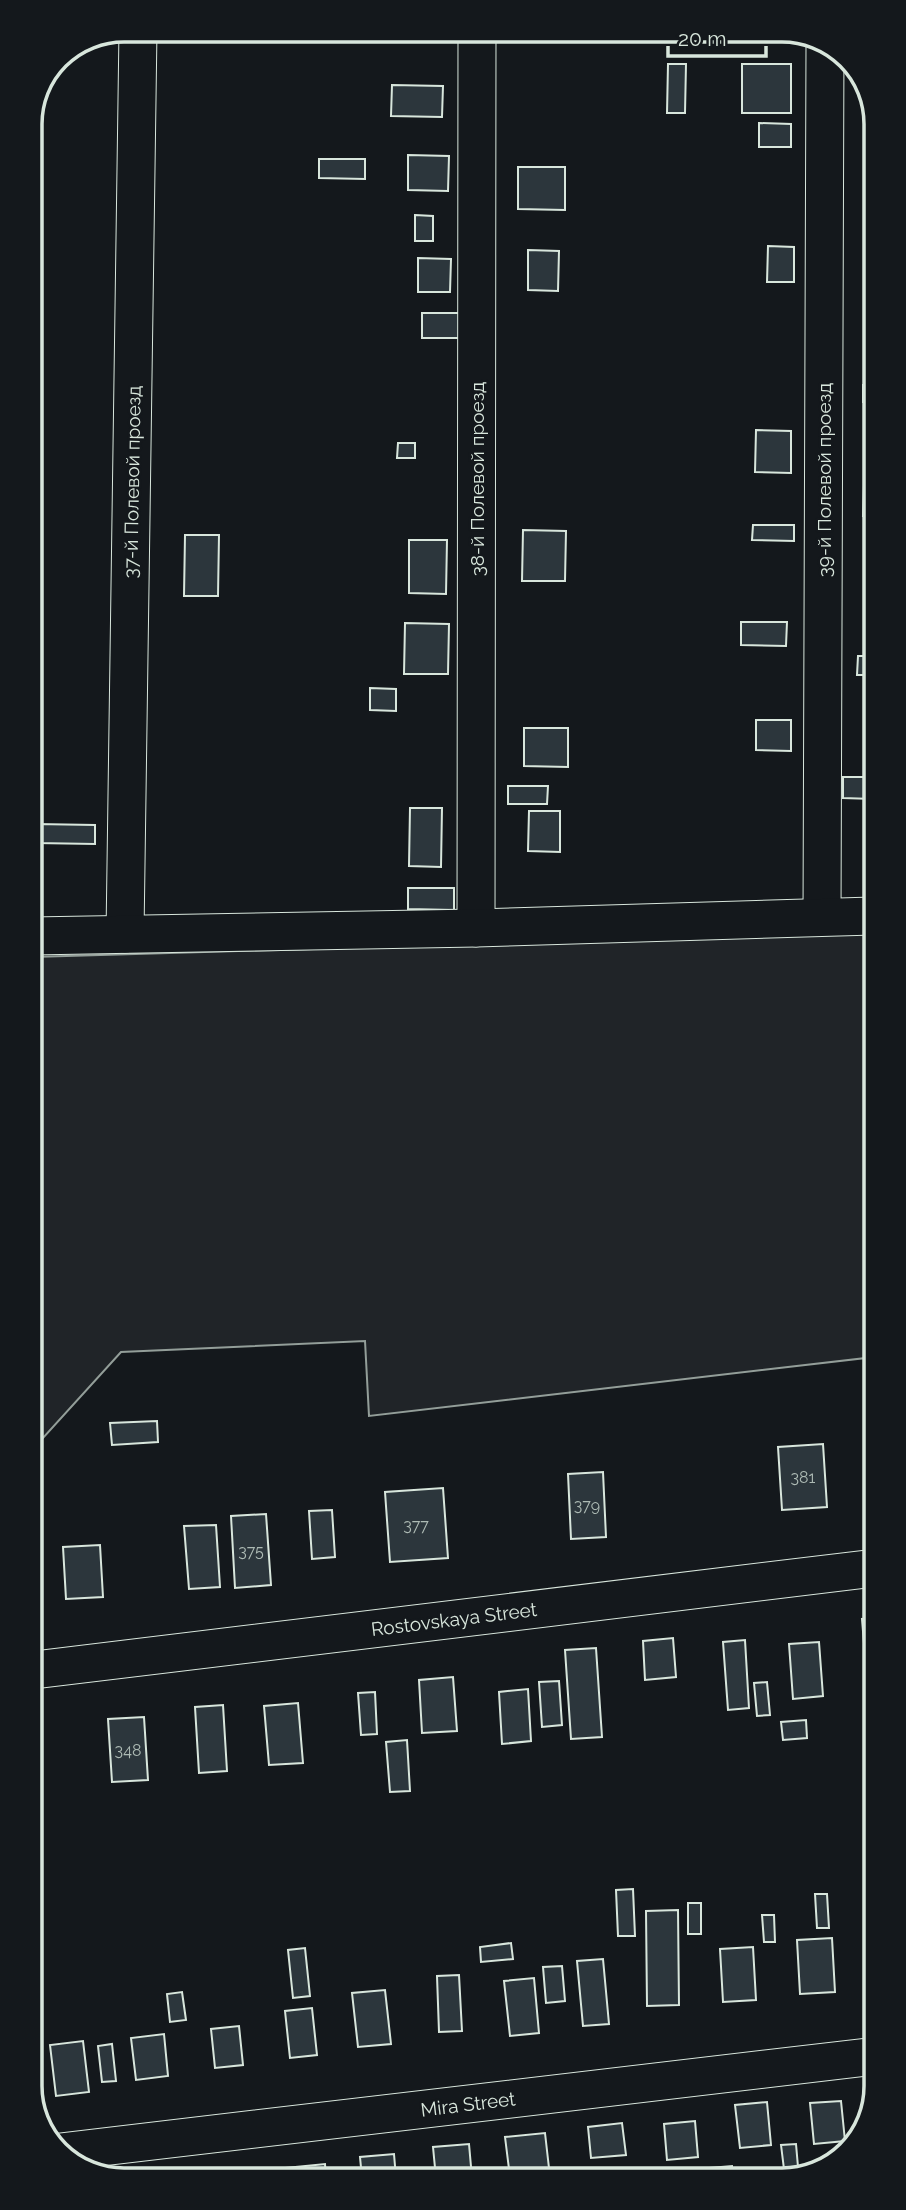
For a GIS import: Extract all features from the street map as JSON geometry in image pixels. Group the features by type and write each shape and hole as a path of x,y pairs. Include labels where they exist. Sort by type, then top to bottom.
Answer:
{"street":[{"name":"37-й Полевой проезд","path":"125,934 138,42"},
{"name":"38-й Полевой проезд","path":"477,42 477,928"},
{"name":"39-й Полевой проезд","path":"822,916 825,54"},
{"path":"42,936 477,928 864,916"},
{"name":"Rostovskaya Street","path":"42,1669 864,1569"},
{"name":"Mira Street","path":"73,2150 864,2057"}],"shaded area":[{"path":"864,933 864,1358 369,1416 365,1341 121,1352 42,1439 42,957"}],"building":[{"path":"668,64 686,64 685,113 667,113"},
{"path":"742,64 791,64 791,113 742,113"},
{"path":"392,85 443,86 442,117 391,116"},
{"path":"759,123 791,124 791,147 759,147"},
{"path":"408,155 449,156 448,191 408,190"},
{"path":"319,159 365,159 365,179 319,178"},
{"path":"518,167 565,167 565,210 518,209"},
{"path":"415,215 433,216 433,241 415,241"},
{"path":"768,246 794,247 794,282 767,282"},
{"path":"528,250 559,251 558,291 528,290"},
{"path":"418,258 451,259 450,292 418,292"},
{"path":"422,313 462,313 462,338 422,338"},
{"path":"756,430 791,431 791,473 755,472"},
{"path":"398,443 415,443 415,458 397,458"},
{"path":"753,525 794,525 794,541 752,540"},
{"path":"523,530 566,531 565,581 522,581"},
{"path":"185,535 219,535 218,596 184,596"},
{"path":"409,540 447,540 446,594 409,593"},
{"path":"741,622 787,622 786,646 741,645"},
{"path":"405,623 449,624 448,674 404,674"},
{"path":"858,656 864,656 864,675 857,675"},
{"path":"370,688 396,689 396,711 370,710"},
{"path":"756,720 791,720 791,751 756,750"},
{"path":"524,728 568,728 568,767 524,766"},
{"path":"843,777 864,777 864,799 843,798"},
{"path":"508,786 548,786 547,804 508,804"},
{"path":"410,808 442,808 441,867 409,866"},
{"path":"529,811 560,811 560,852 528,851"},
{"path":"42,824 95,825 95,844 42,843"},
{"path":"408,888 454,888 454,910 408,909"},
{"path":"157,1421 158,1442 112,1445 110,1423"},
{"path":"823,1444 827,1507 782,1510 778,1447"},
{"path":"603,1472 606,1537 571,1539 568,1474"},
{"path":"443,1488 448,1558 390,1562 385,1492"},
{"path":"332,1510 335,1557 312,1559 309,1511"},
{"path":"266,1514 271,1585 235,1588 231,1516"},
{"path":"216,1525 220,1587 189,1589 184,1526"},
{"path":"100,1545 103,1597 66,1599 63,1547"},
{"path":"673,1638 676,1677 645,1680 643,1641"},
{"path":"745,1640 749,1708 728,1710 723,1642"},
{"path":"819,1642 823,1696 793,1699 789,1644"},
{"path":"596,1648 602,1737 571,1739 565,1650"},
{"path":"453,1677 457,1731 422,1733 419,1680"},
{"path":"559,1681 562,1725 542,1727 539,1682"},
{"path":"767,1682 770,1715 757,1716 754,1683"},
{"path":"528,1689 531,1741 502,1744 499,1692"},
{"path":"375,1692 377,1734 361,1735 358,1693"},
{"path":"298,1703 303,1763 269,1765 264,1706"},
{"path":"223,1705 227,1771 199,1773 195,1707"},
{"path":"144,1717 148,1780 112,1782 108,1719"},
{"path":"806,1720 807,1738 783,1740 781,1722"},
{"path":"407,1740 410,1791 390,1792 386,1742"},
{"path":"633,1889 635,1936 618,1936 616,1890"},
{"path":"815,1894 827,1894 829,1928 817,1928"},
{"path":"688,1903 701,1903 701,1934 688,1934"},
{"path":"678,1910 679,2005 647,2006 646,1911"},
{"path":"762,1915 774,1915 775,1942 764,1942"},
{"path":"832,1938 835,1992 800,1994 797,1940"},
{"path":"511,1943 513,1959 481,1962 480,1947"},
{"path":"753,1947 756,2000 723,2002 720,1949"},
{"path":"305,1948 310,1996 293,1998 288,1950"},
{"path":"603,1959 609,2024 583,2026 577,1961"},
{"path":"562,1966 565,2001 546,2003 543,1967"},
{"path":"459,1975 462,2031 439,2032 437,1976"},
{"path":"534,1978 539,2033 510,2036 504,1981"},
{"path":"385,1990 391,2044 358,2047 352,1993"},
{"path":"182,1992 186,2020 170,2022 167,1994"},
{"path":"312,2008 317,2055 290,2058 285,2011"},
{"path":"239,2026 243,2065 215,2068 211,2029"},
{"path":"164,2034 168,2076 136,2080 131,2038"},
{"path":"83,2041 89,2092 56,2096 50,2045"},
{"path":"112,2044 116,2081 102,2082 98,2046"},
{"path":"841,2101 845,2139 842,2141 814,2144 810,2103"},
{"path":"767,2102 771,2145 740,2148 735,2105"},
{"path":"695,2121 698,2157 667,2160 664,2124"},
{"path":"622,2123 626,2155 591,2158 588,2127"},
{"path":"545,2133 549,2168 509,2168 505,2137"},
{"path":"469,2144 471,2168 435,2168 433,2147"},
{"path":"796,2144 798,2166 784,2168 781,2145"},
{"path":"394,2154 395,2168 361,2168 360,2157"},
{"path":"325,2164 325,2168 286,2168"}]}
